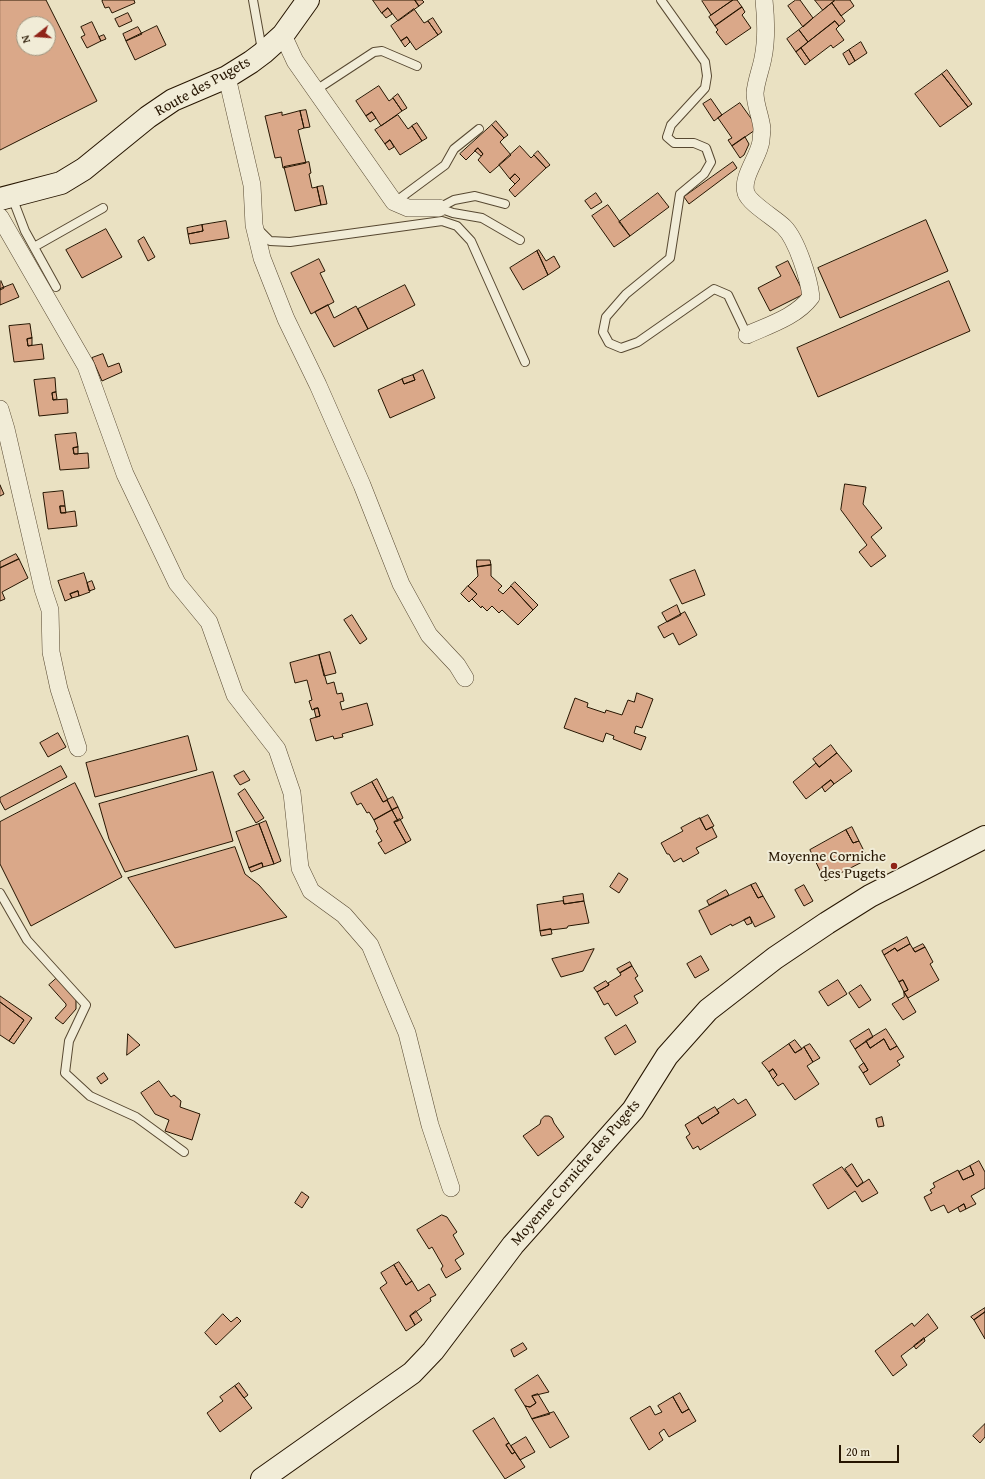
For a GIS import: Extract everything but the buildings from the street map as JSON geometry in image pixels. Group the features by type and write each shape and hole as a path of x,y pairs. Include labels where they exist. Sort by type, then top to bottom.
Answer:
{"street":[{"name":"Route des Pugets","path":"6,197 61,183 84,169 148,117 173,100 227,76 263,53 283,35 308,0"},
{"path":"747,335 797,312 806,305 811,297 810,286 791,235 769,214 757,206 746,193 746,185 760,143 762,129 755,94 766,43 764,0"},
{"path":"283,35 295,61 394,202 408,208 438,208"},
{"path":"227,76 252,185 254,225 262,258 275,292 362,485 401,584 429,635 457,665 465,678"},
{"path":"0,217 86,366 125,474 176,583 209,622 235,695 277,750 292,793 300,868 311,891 344,915 370,945 407,1032 430,1125 451,1188"},
{"path":"0,409 43,589 50,610 51,652 58,682 78,748"},
{"name":"Moyenne Corniche des Pugets","path":"262,1479 412,1373 433,1351 512,1245 633,1110 667,1056 708,1010 775,958 870,896 985,837"}],"lane":[{"path":"252,0 263,53"},
{"path":"661,0 705,62 707,76 705,88 671,125 667,137 674,143 694,144 706,148 712,162 704,174 680,194 670,258 626,294 606,317 603,332 609,343 621,348 638,342 714,289 728,295 747,335"},
{"path":"316,90 374,52 382,51 417,66"},
{"path":"394,202 445,165 454,149 479,129"},
{"path":"438,208 454,200 475,196 505,204"},
{"path":"6,197 56,287"},
{"path":"34,247 103,208"},
{"path":"438,208 453,213 482,218 520,240"},
{"path":"254,225 270,241 290,242 442,221 457,226 471,241 525,362"},
{"path":"0,892 27,940 86,1005 69,1041 65,1073 90,1096 136,1117 184,1152"}],"place":[{"name":"Moyenne Corniche des Pugets","path":"894,866"}]}
